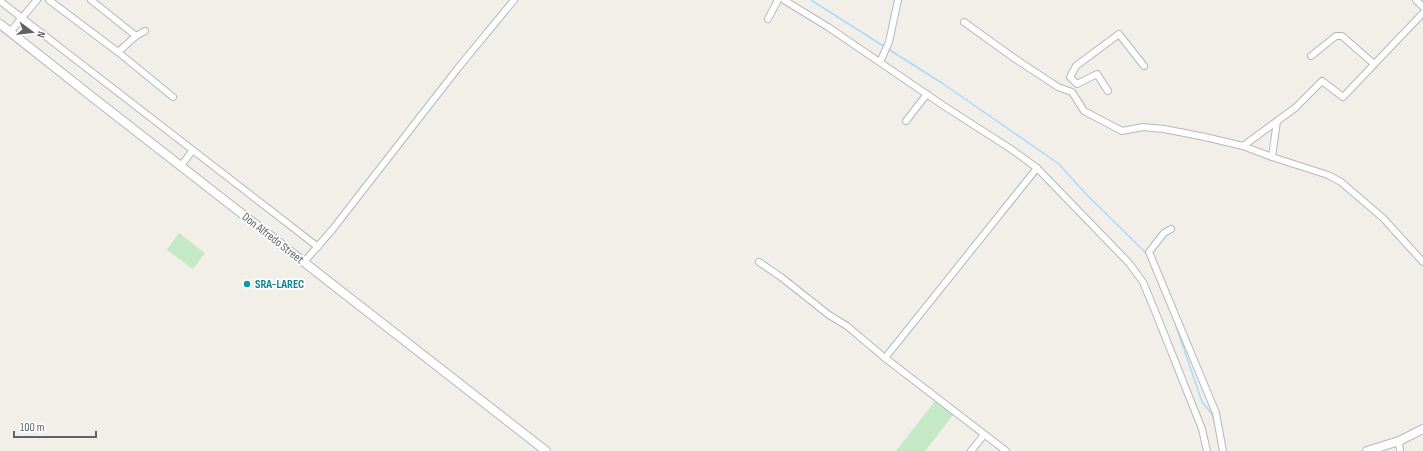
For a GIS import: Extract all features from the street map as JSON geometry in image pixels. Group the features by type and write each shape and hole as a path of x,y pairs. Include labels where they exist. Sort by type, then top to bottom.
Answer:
{"street":[{"path":"10,32 38,0"},
{"path":"49,0 118,52 173,97"},
{"path":"91,0 136,36"},
{"path":"304,262 318,247 458,68 514,0"},
{"path":"768,19 778,0"},
{"path":"784,0 881,60 927,94 1037,168 1130,263 1143,282 1202,429 1207,451"},
{"path":"881,60 887,47 898,0"},
{"path":"1416,0 1423,7"},
{"path":"0,2 318,247"},
{"path":"1243,146 1295,108 1322,81 1343,97 1423,12"},
{"path":"964,22 1058,87 1072,92 1084,111 1122,131 1143,127 1164,129 1243,146 1328,175 1340,182 1382,218 1423,262"},
{"name":"Don Alfredo Street","path":"0,24 546,451"},
{"path":"118,52 136,36 145,31"},
{"path":"1108,91 1097,74 1077,84 1070,77 1076,66 1119,34 1144,66"},
{"path":"1311,56 1336,36 1342,36 1374,64"},
{"path":"906,121 927,94"},
{"path":"1272,157 1277,121"},
{"path":"181,166 192,151"},
{"path":"885,358 1037,168"},
{"path":"1171,229 1164,233 1149,252 1216,413 1223,451"},
{"path":"759,262 782,277 829,315 847,326 885,358 1006,451"},
{"path":"1367,451 1398,441 1423,429"},
{"path":"971,451 984,435"},
{"path":"1398,441 1400,451"}],"green space":[{"path":"179,233 205,253 193,269 167,250"},
{"path":"935,401 953,415 925,451 896,451"}],"waterway":[{"path":"811,0 885,47"},
{"path":"888,49 942,83 1059,164 1085,193 1147,254"},
{"path":"1174,320 1202,402 1212,414 1216,428"}],"place":[{"name":"SRA-LAREC","path":"247,284"}]}
